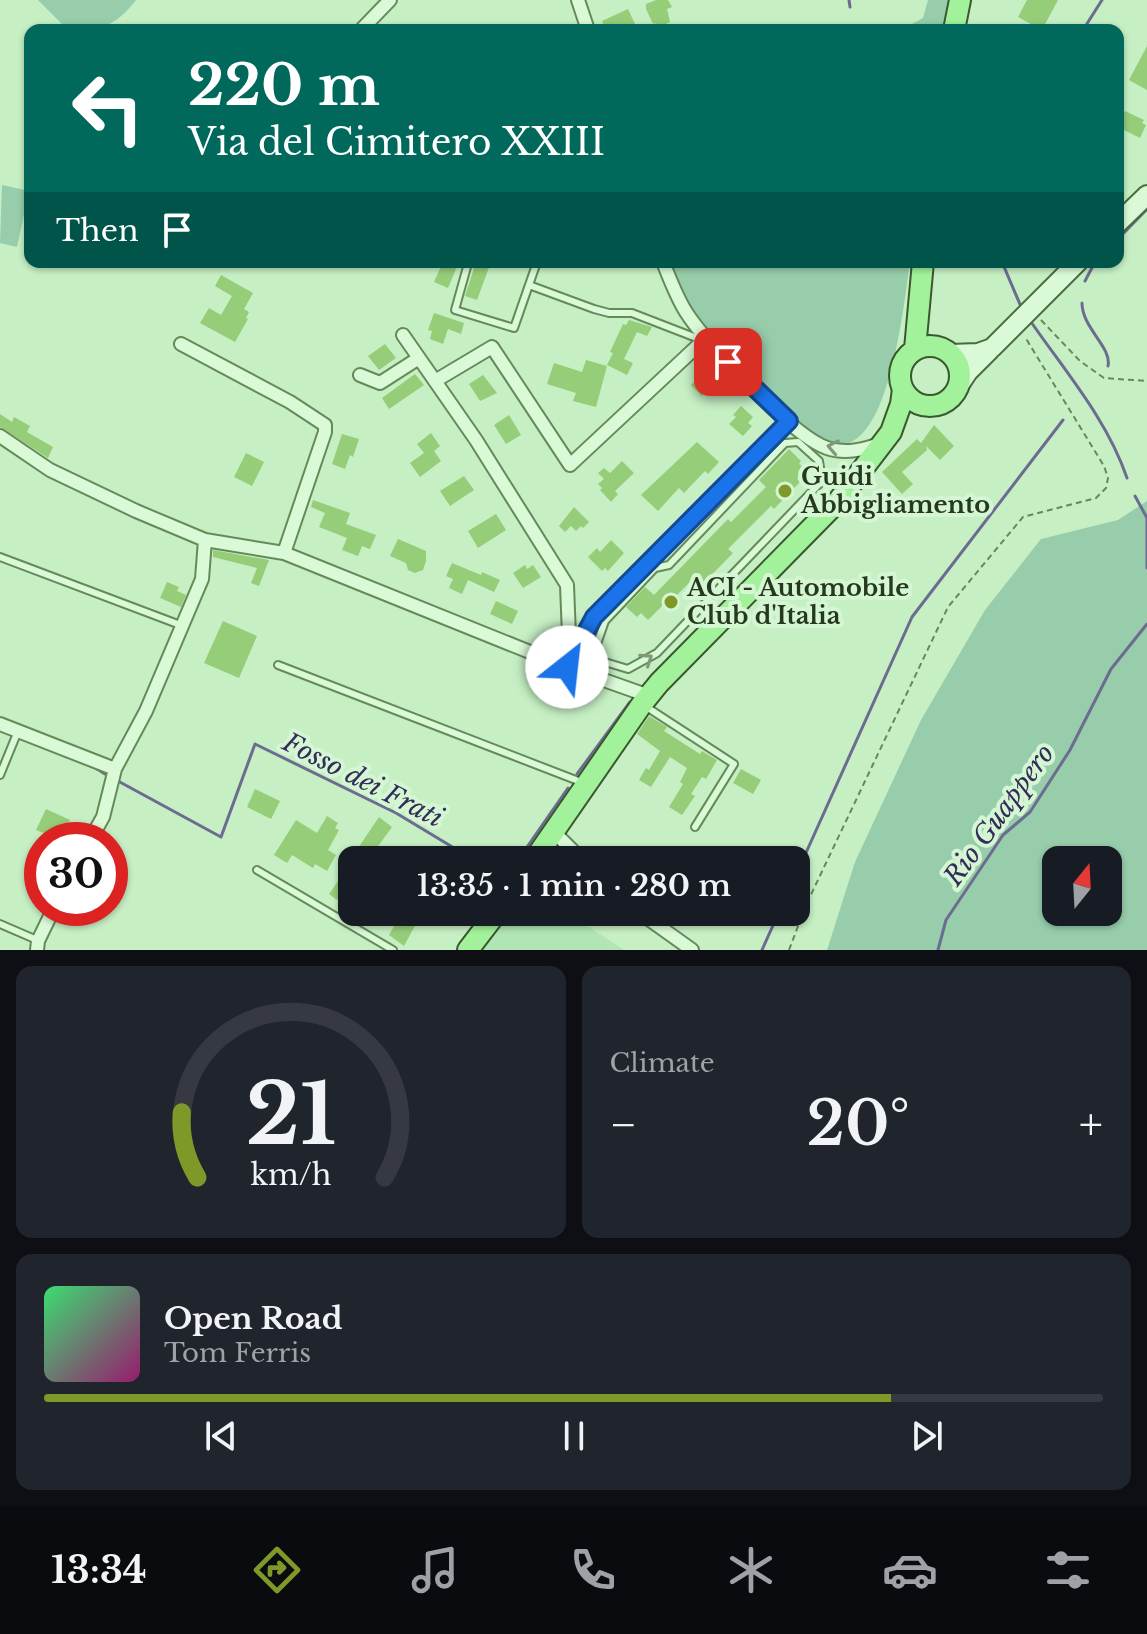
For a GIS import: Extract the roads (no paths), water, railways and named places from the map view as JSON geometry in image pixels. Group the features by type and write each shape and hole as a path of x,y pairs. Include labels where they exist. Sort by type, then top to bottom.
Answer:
{"main road":[{"path":"955,24 960,0"},
{"path":"1124,217 1147,195"},
{"path":"915,349 923,268"},
{"path":"544,846 645,700 672,670 819,521 887,436 909,417 946,401 994,346 1072,268"},
{"path":"921,299 927,325 958,365 958,387"},
{"path":"887,436 901,404 903,389 900,369 915,349 930,346 946,351 984,352 994,346"},
{"path":"903,389 914,401 929,406"},
{"path":"468,950 486,926"}],"street":[{"path":"367,24 390,0"},
{"path":"578,0 586,24"},
{"path":"666,268 687,313 706,338 752,387 815,442 836,450 868,448 887,436"},
{"path":"403,335 520,508 567,585 567,667"},
{"path":"435,381 492,347 570,465 706,338"},
{"path":"181,344 290,402 325,425 284,553"},
{"path":"360,375 380,383 419,358"},
{"path":"567,667 596,628 594,617 789,421"},
{"path":"0,436 50,470 205,540 284,553 645,700"},
{"path":"100,822 115,769 146,711 202,579 205,540"},
{"path":"0,716 40,732 74,752"},
{"path":"0,724 115,769"},
{"path":"554,832 568,846"},
{"path":"37,945 46,926"},
{"path":"659,926 692,950"}],"lane":[{"path":"467,268 455,310 514,328 535,268"},
{"path":"529,285 594,309 632,313 694,337 706,338"},
{"path":"575,653 628,669 657,653 822,481 819,461 798,442 785,443 669,565 655,568 596,628 592,658"},
{"path":"0,557 183,626"},
{"path":"278,665 587,784"},
{"path":"645,700 734,764 695,827"},
{"path":"0,775 18,731"},
{"path":"257,870 393,950"},
{"path":"0,924 37,945"}],"waterway":[{"path":"849,0 850,7"},
{"name":"Rio Guappero","path":"1087,24 1102,0"},
{"path":"1124,233 1147,209"},
{"name":"Rio Guappero","path":"1005,268 1022,309"},
{"path":"1085,281 1092,268"},
{"path":"1082,303 1087,321 1106,352 1108,366"},
{"name":"Rio Guappero","path":"1029,319 1096,415 1127,478"},
{"path":"809,846 912,617 1063,420"},
{"name":"Rio Guappero","path":"1135,496 1147,518 1147,568"},
{"name":"Rio Guappero","path":"938,950 946,920 1003,835 1030,812 1070,750 1111,669 1147,624"},
{"name":"Fosso dei Frati","path":"577,774 630,702"},
{"name":"Fosso dei Frati","path":"118,781 221,837 255,744 396,813 451,846"},
{"name":"Fosso dei Frati","path":"94,767 105,774"},
{"name":"Fosso dei Frati","path":"528,846 568,788"},
{"path":"762,950 773,926"}],"place":[{"name":"Guidi Abbigliamento","path":"785,491"},
{"name":"ACI - Automobile Club d'Italia","path":"671,602"}]}
